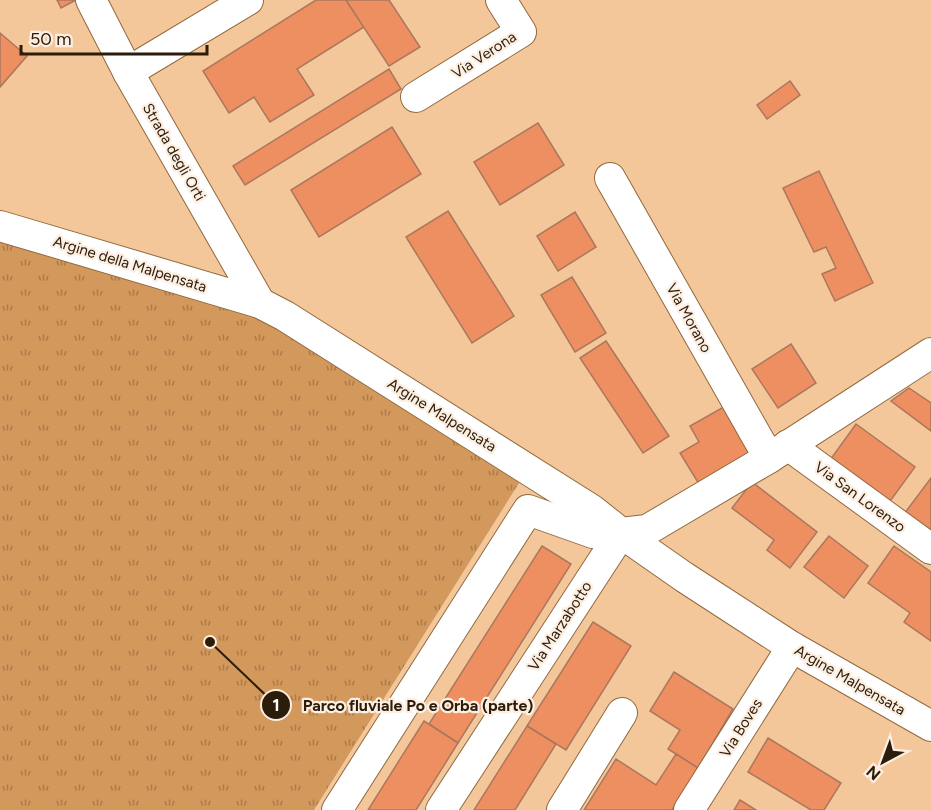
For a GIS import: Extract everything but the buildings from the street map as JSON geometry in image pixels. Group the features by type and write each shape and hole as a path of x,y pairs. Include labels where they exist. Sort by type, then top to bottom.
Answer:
{"street":[{"name":"Strada degli Orti","path":"91,0 128,72 260,303"},
{"path":"128,72 248,0"},
{"name":"Via Verona","path":"416,97 521,32 501,0"},
{"name":"Via Morano","path":"610,178 778,452"},
{"name":"Argine della Malpensata","path":"0,226 260,303"},
{"name":"Argine Malpensata","path":"260,303 285,316 592,510 684,577 792,647 931,726"},
{"path":"337,810 528,510 592,533 646,530 778,452 931,353"},
{"name":"Via San Lorenzo","path":"778,452 931,549"},
{"name":"Via Marzabotto","path":"441,810 621,533"},
{"name":"Via Boves","path":"689,810 792,647"},
{"path":"562,810 622,713"}],"green space":[{"path":"0,223 266,314 524,475 314,810 0,810"}],"place":[{"name":"Parco fluviale Po e Orba (parte)","path":"210,642"}]}
